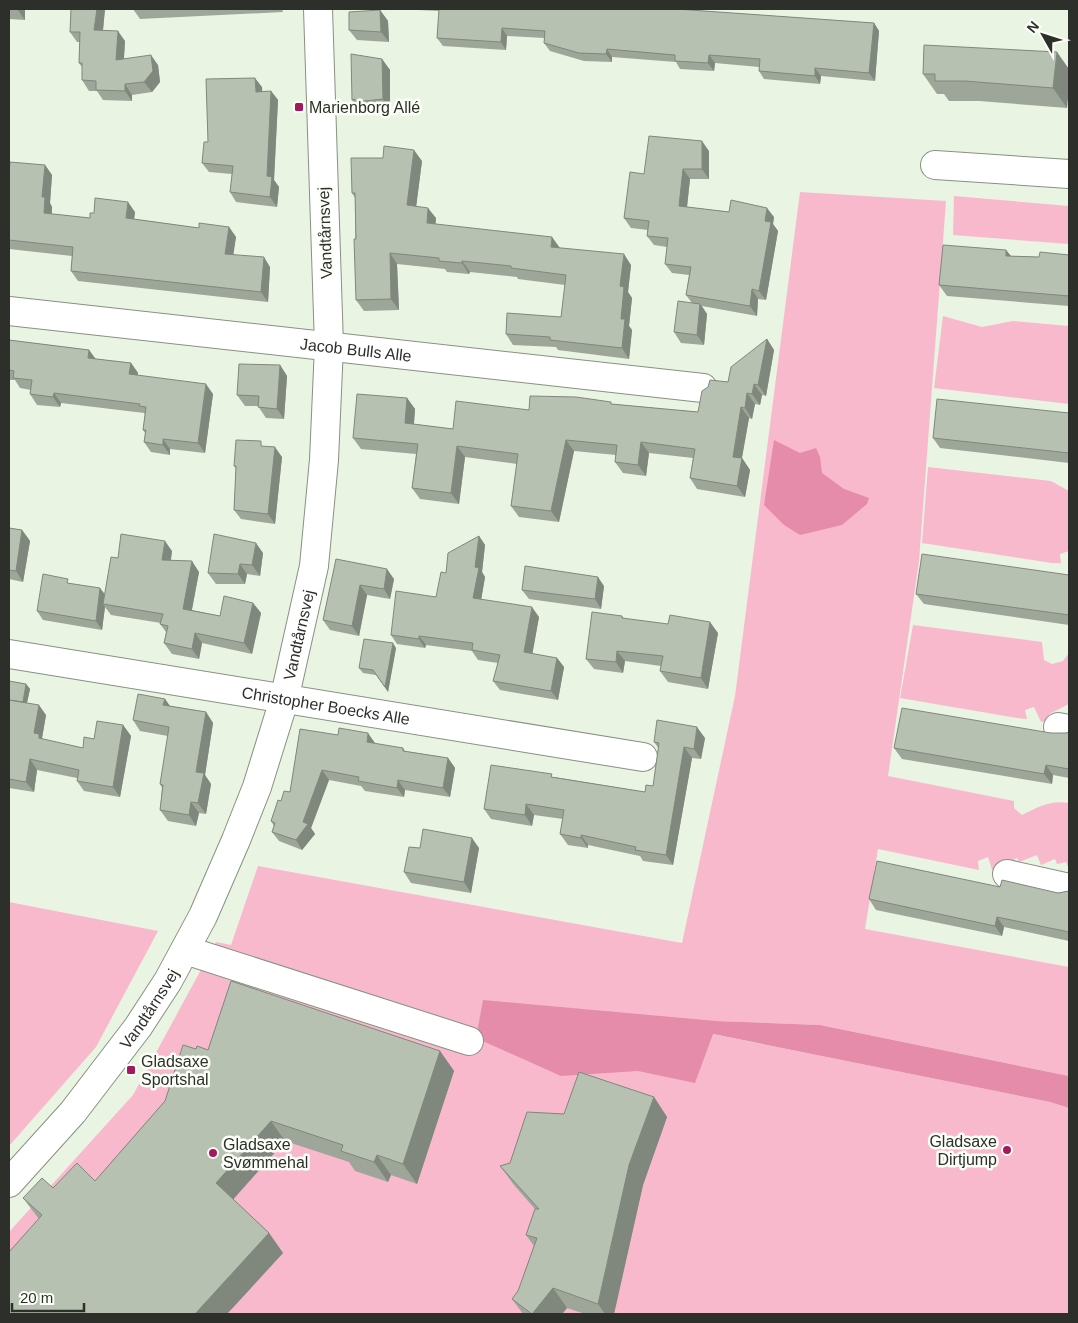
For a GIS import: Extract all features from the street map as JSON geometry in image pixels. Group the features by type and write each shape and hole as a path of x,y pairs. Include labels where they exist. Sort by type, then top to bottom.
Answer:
{"street":[{"name":"Vandtårnsvej","path":"9,1183 74,1112 132,1035 168,981 203,916 236,840 257,787 284,700 314,566 324,460 329,346 318,9"},
{"path":"935,165 1069,174"},
{"name":"Jacob Bulls Alle","path":"9,311 703,388"},
{"name":"Christopher Boecks Alle","path":"9,654 643,757"},
{"path":"1007,874 1069,888"},
{"path":"185,950 469,1041"}],"shaded area":[{"path":"800,192 946,201 919,561 888,776 1014,801 1014,808 1022,815 1050,803 1069,803 1069,869 1066,862 1057,864 1055,859 1041,865 1037,855 1019,862 1017,858 1009,862 1002,870 992,870 988,857 978,861 979,870 878,849 865,929 1069,967 1069,1076 820,1025 716,1021 712,1034 1050,1102 1069,1108 1069,1314 9,1314 9,1232 133,1095 216,942 231,945 258,866 682,943 735,696"},
{"path":"954,196 1069,206 1069,244 953,235"},
{"path":"943,316 982,327 1013,321 1069,326 1069,404 934,388"},
{"path":"774,440 800,453 816,448 820,457 822,473 844,489 869,498 867,504 842,525 800,535 784,525 764,505"},
{"path":"928,467 1051,481 1069,491 1069,551 1060,554 1061,563 1052,563 922,543"},
{"path":"913,625 1042,642 1044,660 1052,664 1063,661 1069,653 1069,704 1049,714 1050,720 1041,722 1034,707 1025,710 1027,719 900,698"},
{"path":"9,902 158,931 96,1047 9,1146"},
{"path":"483,1000 716,1021 820,1025 1069,1076 1069,1108 1050,1102 713,1034 695,1083 638,1071 561,1076 476,1038"}],"building":[{"path":"71,9 97,9 94,30 118,31 116,60 151,55 153,71 144,82 125,84 125,91 96,90 96,81 82,80 82,63 79,63 80,32 70,32"},
{"path":"439,9 676,9 874,23 869,73 815,68 815,76 759,71 760,59 709,55 708,63 675,61 675,55 607,49 606,54 579,53 544,43 545,31 502,28 501,42 437,38"},
{"path":"380,10 381,32 349,30 349,12"},
{"path":"924,45 1057,52 1053,88 965,81 935,81 935,74 923,74"},
{"path":"351,54 382,59 383,99 355,102 355,99 352,100"},
{"path":"255,78 256,92 271,91 267,176 272,177 270,197 230,192 233,166 202,163 204,142 208,142 206,79"},
{"path":"649,136 702,141 702,169 683,169 679,206 729,212 731,200 767,208 765,221 771,222 759,291 752,289 750,306 686,295 691,267 665,264 668,238 647,236 649,221 624,218 630,172 644,174"},
{"path":"384,146 414,150 407,205 428,208 427,223 552,237 551,247 624,254 620,286 624,287 621,319 625,319 622,348 550,340 550,337 506,334 507,313 561,317 566,275 511,268 511,266 462,261 462,263 439,261 439,258 390,253 391,299 356,300 355,193 352,193 351,158 383,158"},
{"path":"10,162 45,165 42,197 45,197 44,213 90,218 90,213 94,213 95,198 128,202 126,218 199,228 199,223 229,227 225,254 264,257 261,292 71,271 73,247 9,240"},
{"path":"943,245 1006,250 1006,256 1039,257 1040,252 1069,255 1069,296 939,285"},
{"path":"678,301 700,304 697,335 674,332"},
{"path":"767,339 758,385 754,384 752,394 747,393 745,408 741,407 733,457 742,458 737,486 690,478 695,449 641,442 638,465 615,462 617,445 566,440 551,511 511,506 518,454 457,446 451,493 412,488 418,444 353,438 357,394 407,398 405,423 453,429 456,401 529,410 530,396 576,397 611,402 611,404 698,412 702,391 708,387 710,380 728,382 731,367"},
{"path":"9,340 89,350 88,358 131,363 129,374 206,384 198,443 163,439 163,445 144,442 146,430 143,430 146,407 139,406 140,404 54,393 53,397 30,394 32,380 13,378 14,371 9,370"},
{"path":"239,364 280,365 277,409 258,407 259,396 237,395"},
{"path":"937,399 1069,413 1069,453 933,438"},
{"path":"236,440 261,441 261,446 275,447 268,514 234,510"},
{"path":"9,528 22,530 16,571 9,570"},
{"path":"121,534 165,541 162,560 192,561 183,609 220,616 224,596 253,603 244,643 195,633 192,649 164,643 168,626 160,624 163,614 103,604 111,557 118,558"},
{"path":"214,534 256,543 252,565 240,564 238,574 208,573"},
{"path":"479,536 475,567 479,568 473,598 532,607 524,652 557,658 551,691 493,681 500,655 472,650 473,643 419,636 419,639 391,635 396,591 436,597 441,572 446,573 448,553"},
{"path":"922,554 1069,575 1069,615 916,594"},
{"path":"336,559 387,569 384,589 360,585 352,626 323,620"},
{"path":"525,566 598,577 595,599 522,590"},
{"path":"43,574 68,579 67,583 100,588 96,621 37,611"},
{"path":"592,612 668,624 670,615 710,622 701,678 660,671 663,656 617,651 616,662 586,659"},
{"path":"364,639 393,643 385,687 373,670 359,668"},
{"path":"9,681 26,684 23,702 9,700"},
{"path":"138,694 165,699 163,705 206,712 196,772 204,773 198,803 191,802 189,815 160,810 163,785 160,784 169,727 133,720"},
{"path":"9,700 39,705 34,733 39,734 39,738 83,748 84,737 94,739 97,721 123,725 113,787 77,781 79,770 30,759 26,782 9,779"},
{"path":"902,708 1051,733 1069,732 1069,769 1046,765 1044,774 894,748"},
{"path":"657,720 697,727 694,749 684,747 666,855 635,850 636,847 581,835 581,838 560,834 564,810 526,804 525,815 484,809 491,765 552,774 551,777 645,792 646,785 653,786 659,743 654,742"},
{"path":"339,728 368,733 367,742 403,748 403,751 448,758 443,788 398,780 397,788 358,781 359,777 322,770 303,822 308,824 296,840 272,832 275,823 271,821 278,800 281,801 284,791 290,792 300,729 338,735"},
{"path":"423,829 472,838 464,882 404,872 409,847 420,848"},
{"path":"877,861 1000,887 1002,880 1058,893 1069,891 1069,932 997,917 995,926 869,899"},
{"name":"Gladsaxe Svømmehal","path":"231,981 440,1051 403,1164 377,1155 374,1162 341,1151 343,1145 271,1121 216,1183 269,1233 195,1314 9,1314 9,1252 42,1215 23,1198 42,1178 53,1188 77,1163 95,1181 165,1101 183,1045 196,1049 197,1046 208,1050"},
{"path":"579,1072 654,1097 629,1165 598,1304 553,1288 532,1314 512,1299 518,1291 537,1238 526,1235 535,1209 539,1209 500,1166 510,1163 527,1112 564,1114"}],"place":[{"name":"Marienborg Allé","path":"299,107"},
{"name":"Gladsaxe Sportshal","path":"131,1070"},
{"name":"Gladsaxe Dirtjump","path":"1007,1150"},
{"name":"Gladsaxe Svømmehal","path":"213,1153"}]}
